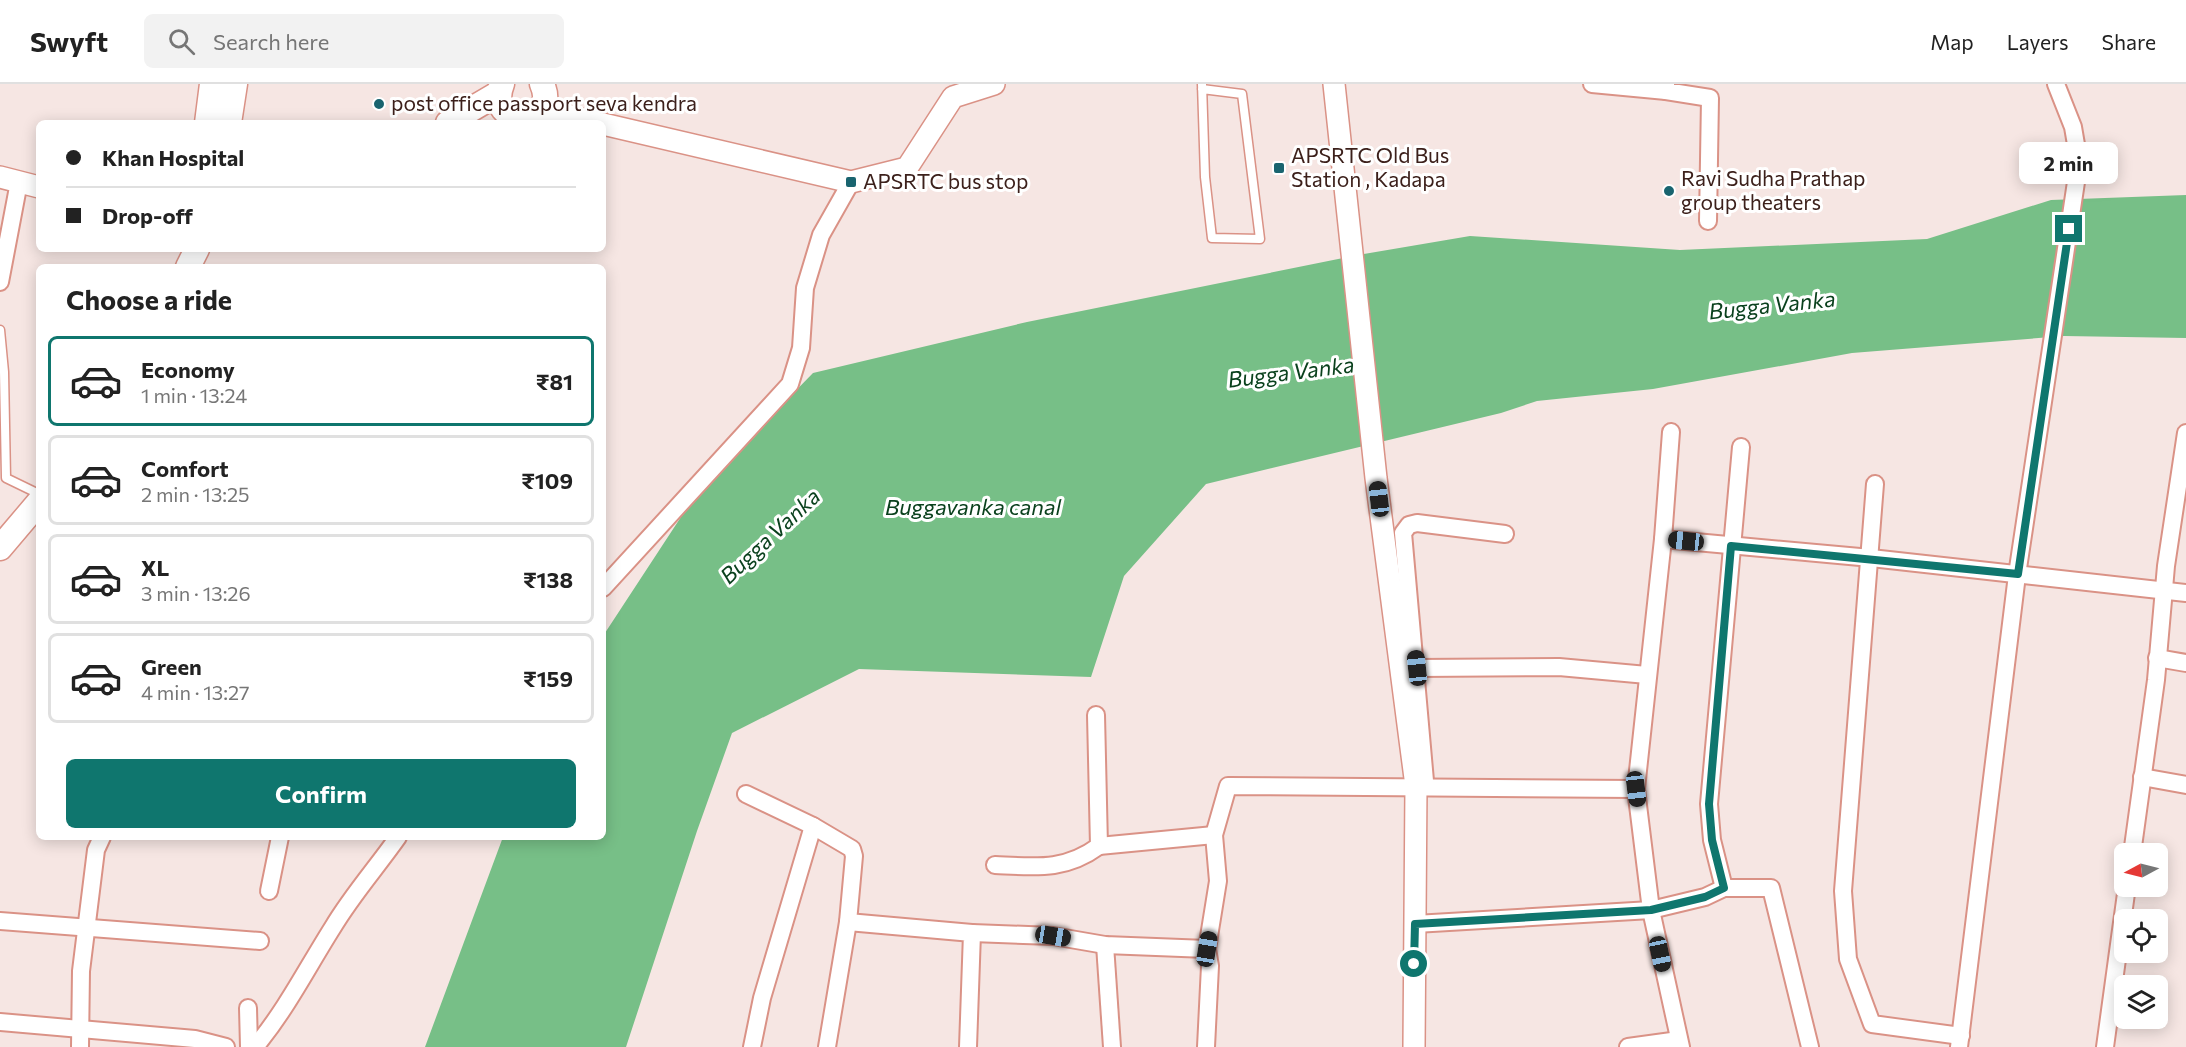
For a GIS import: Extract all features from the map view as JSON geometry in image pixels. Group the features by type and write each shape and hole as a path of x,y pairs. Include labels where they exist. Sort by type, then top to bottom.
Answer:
{"main road":[{"path":"207,120 212,84"},
{"path":"229,120 235,84"},
{"path":"452,120 500,88 503,108 509,120 529,117 543,95"},
{"path":"0,548 36,506"}],"street":[{"path":"606,125 851,182 907,168 953,97 994,84"},
{"path":"1334,84 1376,478 1420,786"},
{"path":"1592,84 1666,88 1710,98 1708,221"},
{"path":"1875,484 1843,891 1848,959 1872,1024 1960,1042 2018,574 2079,162 2073,127 2056,84"},
{"path":"543,95 593,120"},
{"path":"0,282 19,182"},
{"path":"606,585 790,384 801,348 805,288 821,235 851,182"},
{"path":"1628,1047 1680,1044 1651,910 1636,789 1671,432"},
{"path":"2133,843 2163,592 2186,433"},
{"path":"1724,888 1712,840 1709,804 1741,447"},
{"path":"1414,1047 1415,924 1420,786 1417,668 1403,532 1409,525 1417,524 1505,534"},
{"path":"1662,539 1870,558 2186,593"},
{"path":"2157,658 2186,663"},
{"path":"1417,668 1559,667 1647,675"},
{"path":"1096,715 1099,846"},
{"path":"2142,777 2186,785"},
{"path":"1206,1047 1210,966 1207,949 1218,881 1214,834 1228,786 1636,789"},
{"path":"746,794 813,826 848,846 853,852 848,922 827,1047"},
{"path":"752,1047 762,998 813,826"},
{"path":"995,865 1034,867 1069,864 1099,846 1214,834"},
{"path":"80,1047 86,927 96,850 101,840"},
{"path":"269,891 278,840"},
{"path":"255,1047 291,998 343,911 396,840"},
{"path":"1415,924 1651,910 1705,897 1724,888 1770,888 1810,1047"},
{"path":"2105,1047 2125,897"},
{"path":"0,921 260,941"},
{"path":"848,922 972,933 1053,936 1105,945 1207,949"},
{"path":"968,1047 972,933"},
{"path":"1105,945 1112,1047"},
{"path":"248,1008 249,1047"},
{"path":"0,1022 195,1039 226,1047"}],"lane":[{"path":"1202,86 1242,94 1260,239 1212,238 1205,177 1202,86"},
{"path":"0,330 4,372 6,478 36,493"}],"water":[{"name":"Buggavanka canal","path":"2186,195 2186,338 2064,336 1852,353 1653,389 1537,401 1501,413 1206,484 1124,576 1091,677 859,669 732,733 697,831 626,1047 425,1047 502,840 606,840 606,631 698,491 813,373 1027,322 1358,255 1470,236 1680,250 1927,239 2051,200"}],"place":[{"name":"post office passport seva kendra","path":"379,104"},
{"name":"APSRTC Old Bus Station , Kadapa","path":"1279,168"},
{"name":"APSRTC bus stop","path":"851,182"},
{"name":"Ravi Sudha Prathap group theaters","path":"1669,191"}],"route":[{"path":"1414,964 1415,924 1501,921 1651,910 1705,897 1724,888 1712,840 1709,804 1731,546 2018,574 2069,229"}],"water label":[{"name":"Bugga Vanka","path":"1772,305"},
{"name":"Bugga Vanka","path":"1291,372"},
{"name":"Bugga Vanka","path":"770,536"}]}
